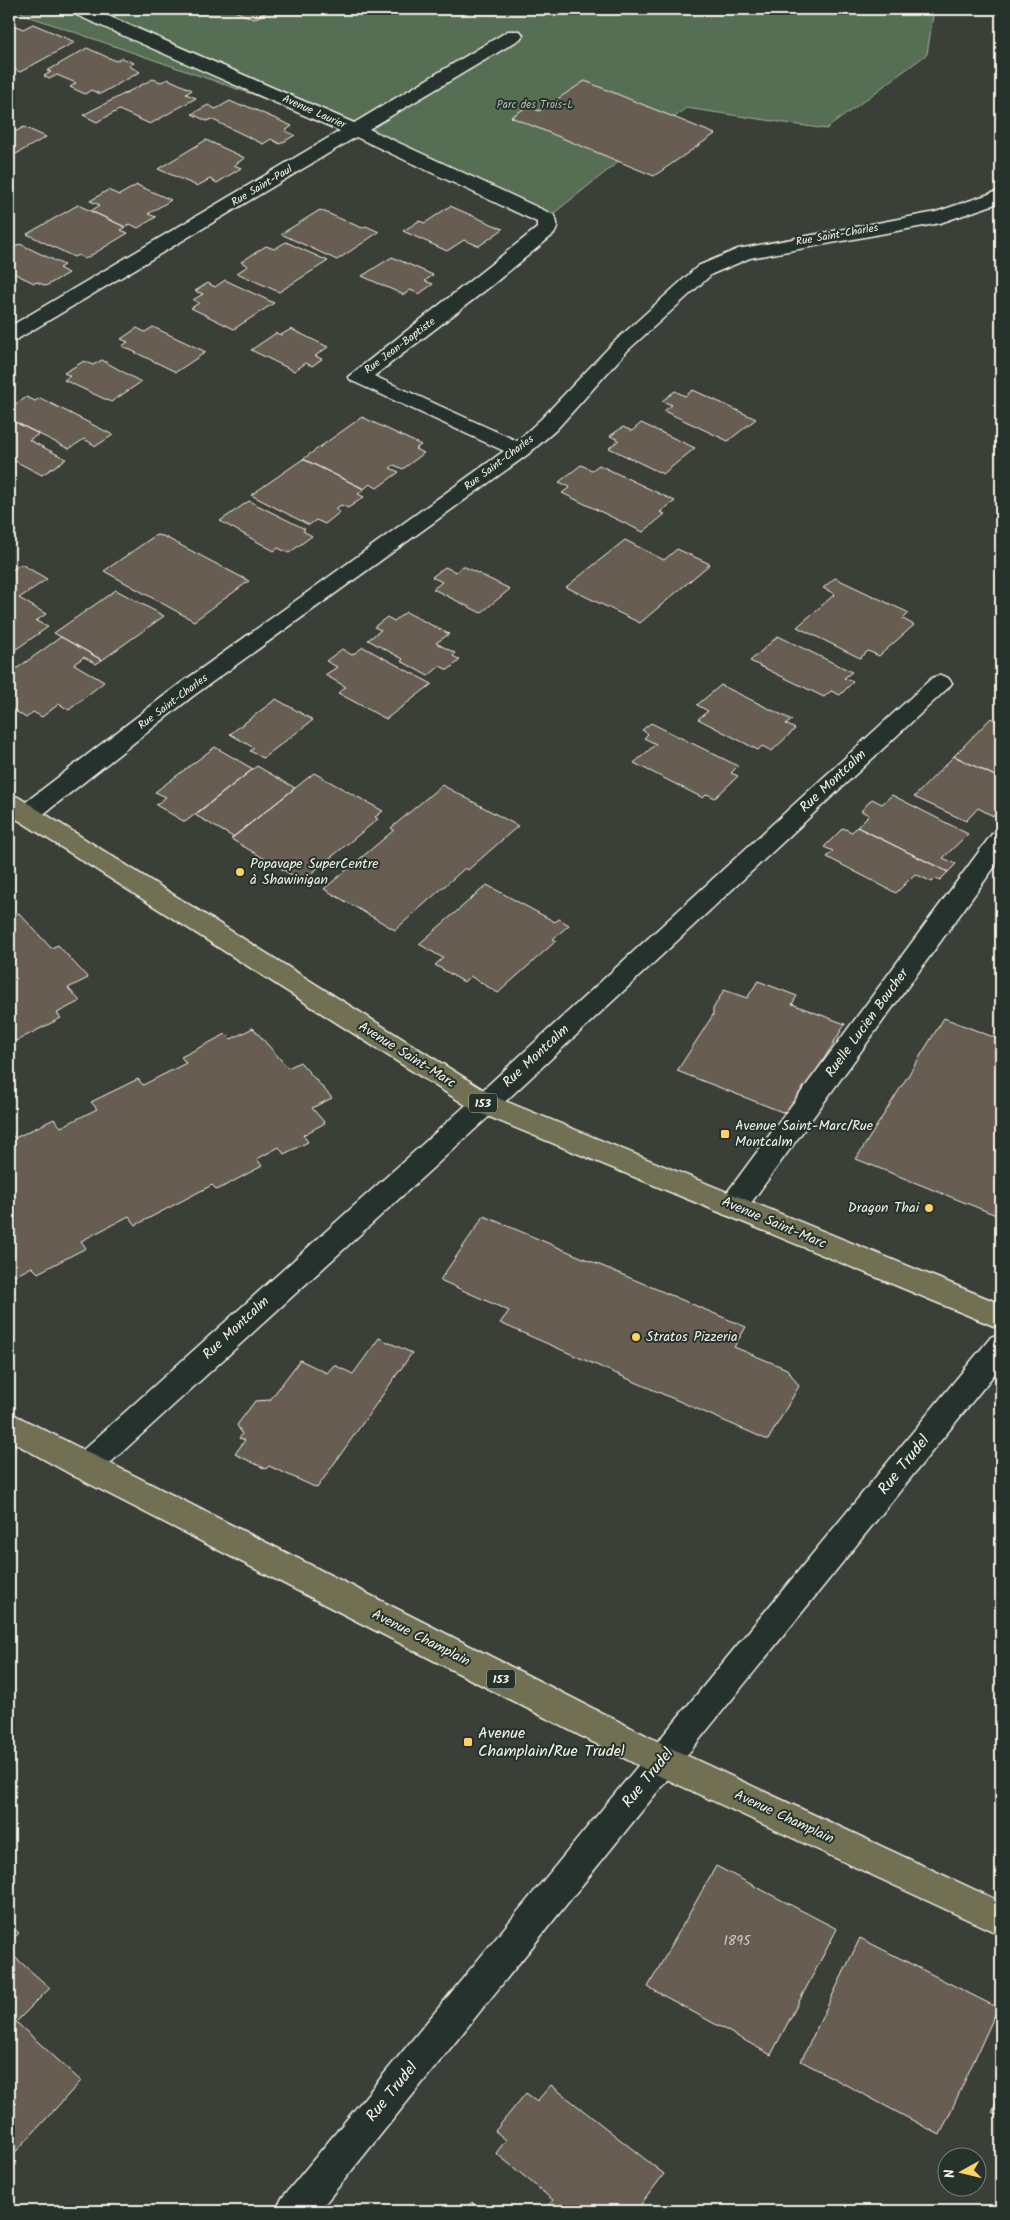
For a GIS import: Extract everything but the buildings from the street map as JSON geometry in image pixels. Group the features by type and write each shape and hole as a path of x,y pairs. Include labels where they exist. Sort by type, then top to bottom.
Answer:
{"main road":[{"name":"Avenue Saint-Marc","path":"18,809 485,1104 1001,1317"},
{"name":"Avenue Champlain","path":"9,1425 85,1467 663,1761 1001,1919"}],"street":[{"name":"Avenue Laurier","path":"78,9 355,130 547,219"},
{"name":"Rue Saint-Paul","path":"9,336 514,35"},
{"name":"Rue Saint-Charles","path":"18,809 186,691 519,450 549,424 620,347 705,270 745,253 940,217 1001,196"},
{"path":"940,217 1001,217"},
{"name":"Rue Jean-Baptiste","path":"519,450 358,377 484,282 547,230 547,219"},
{"name":"Rue Montcalm","path":"85,1467 485,1104 940,682"},
{"name":"Ruelle Lucien Boucher","path":"733,1206 1001,840"},
{"name":"Rue Trudel","path":"295,2211 1001,1345"}],"green space":[{"name":"Parc des Trois-L","path":"15,9 934,9 927,54 826,129 686,108 549,217 355,130 28,16"}],"place":[{"name":"Popavape SuperCentre à Shawinigan","path":"240,872"},
{"name":"Avenue Saint-Marc/Rue Montcalm","path":"725,1134"},
{"name":"Dragon Thai","path":"929,1208"},
{"name":"Stratos Pizzeria","path":"636,1337"},
{"name":"Avenue Champlain/Rue Trudel","path":"468,1742"}]}
